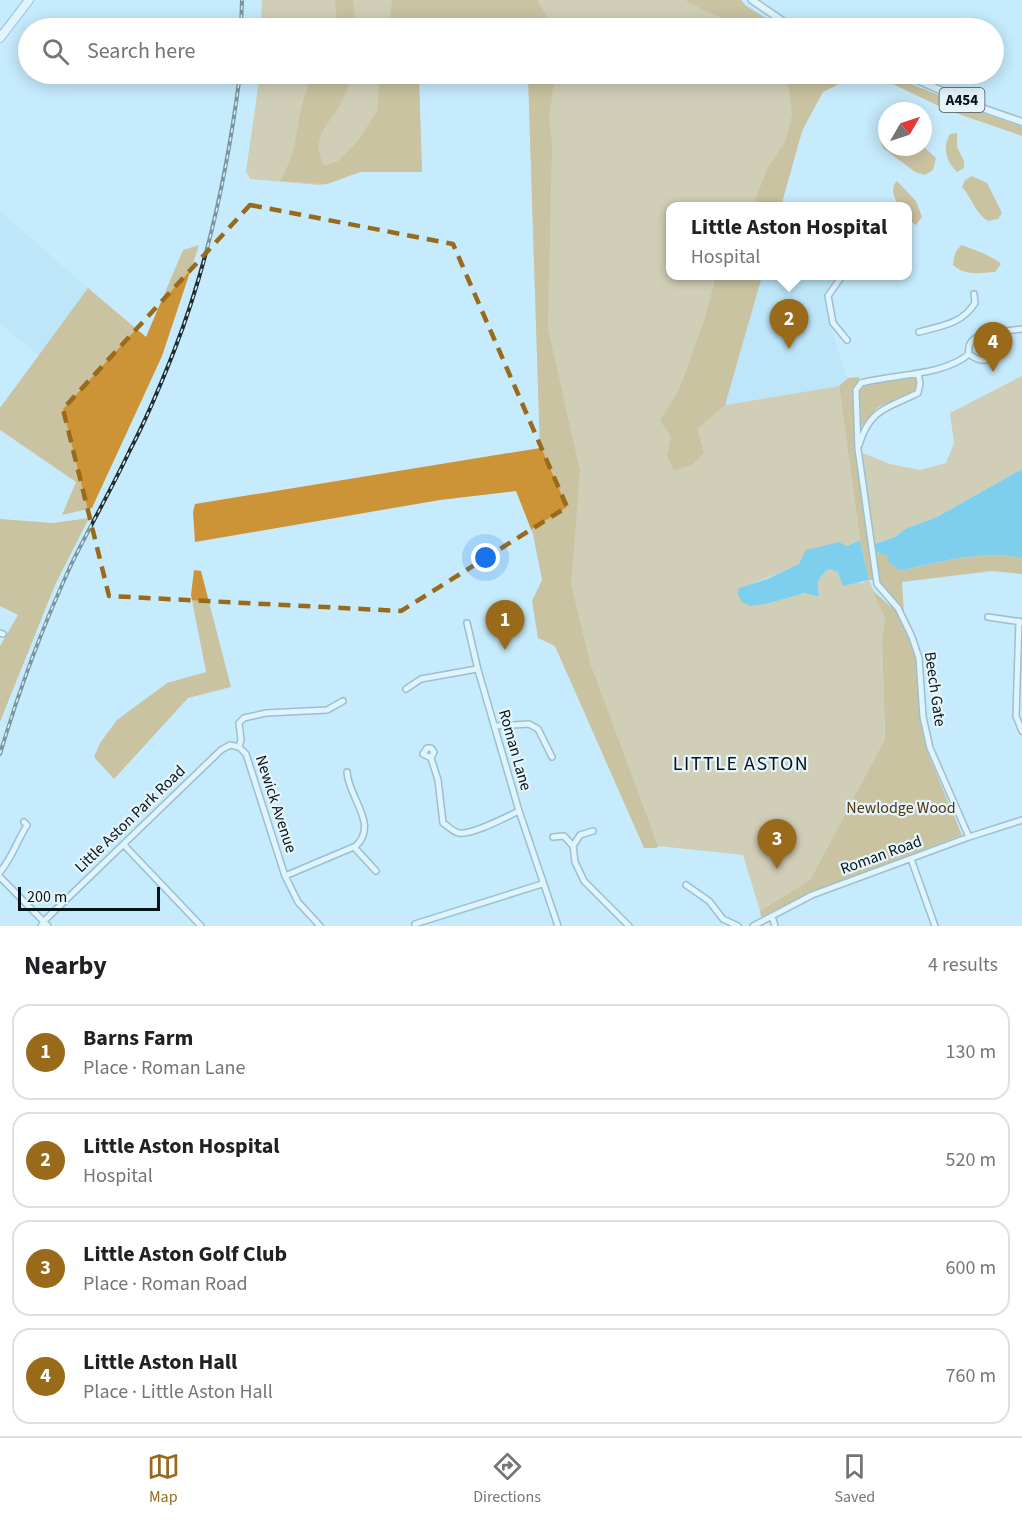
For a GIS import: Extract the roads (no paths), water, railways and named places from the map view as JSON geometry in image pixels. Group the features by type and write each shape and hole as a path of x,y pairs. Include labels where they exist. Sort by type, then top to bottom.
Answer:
{"highway":[{"path":"0,38 29,0"}],"main road":[{"path":"752,0 778,18"},
{"name":"A454","path":"926,84 1022,123"}],"street":[{"path":"839,280 828,296 834,323 847,340"},
{"path":"919,332 952,324 970,310 975,303 974,294"},
{"path":"996,332 999,344 993,356 986,361 979,361 969,354 968,348 971,341 983,335 996,332 1022,329"},
{"path":"858,449 856,390 861,383 958,363 969,354"},
{"path":"858,449 864,429 882,409 918,393 920,383 918,373"},
{"name":"Beech Gate","path":"858,449 877,584 898,608 912,637 919,658 923,717 930,748 969,837"},
{"path":"988,617 1021,622 1016,716 1022,731"},
{"name":"Roman Lane","path":"467,622 477,669 519,811 558,926"},
{"path":"406,689 421,679 477,669"},
{"name":"Newick Avenue","path":"320,926 298,902 285,876 246,754 239,747 241,740 239,723 244,718 266,713 327,710 343,701"},
{"path":"495,726 529,724 538,729 552,757"},
{"name":"Little Aston Park Road","path":"45,924 221,750 230,745 239,747"},
{"path":"431,758 438,780 443,822 454,831 461,834 472,831 519,811"},
{"path":"285,876 354,847 363,837 365,825 360,807 350,787 348,772"},
{"name":"Roman Road","path":"753,926 812,895 969,837 1022,820"},
{"path":"0,872 27,825 24,822"},
{"path":"593,831 580,835 573,846 574,862 584,881 629,926"},
{"path":"553,837 564,836 573,846"},
{"path":"123,845 201,926"},
{"path":"354,847 376,871"},
{"path":"911,859 935,926"},
{"path":"0,877 45,924"},
{"path":"697,882 689,886 709,901 723,919 738,926"},
{"path":"415,924 542,884"},
{"path":"772,916 775,926"}],"water":[{"path":"1022,469 1022,558 976,556 900,571 888,561 887,556 874,551 872,545 937,517"},
{"path":"860,540 869,580 843,586 838,572 829,569 819,580 819,595 816,596 805,593 750,606 742,602 737,593 739,588 767,579 799,564 806,550 839,542 847,546"}],"railway":[{"path":"241,18 242,0"},
{"path":"0,754 15,706 50,613 77,552 148,413 186,317 216,214 230,144 239,84"}],"place":[{"name":"Little Aston Hospital","path":"789,349"},
{"name":"Little Aston Hall","path":"993,372"},
{"name":"Barns Farm","path":"505,650"},
{"name":"Little Aston Golf Club","path":"777,869"}],"district":[{"name":"LITTLE ASTON","path":"741,764"}],"park label":[{"name":"Newlodge Wood","path":"901,808"}]}
